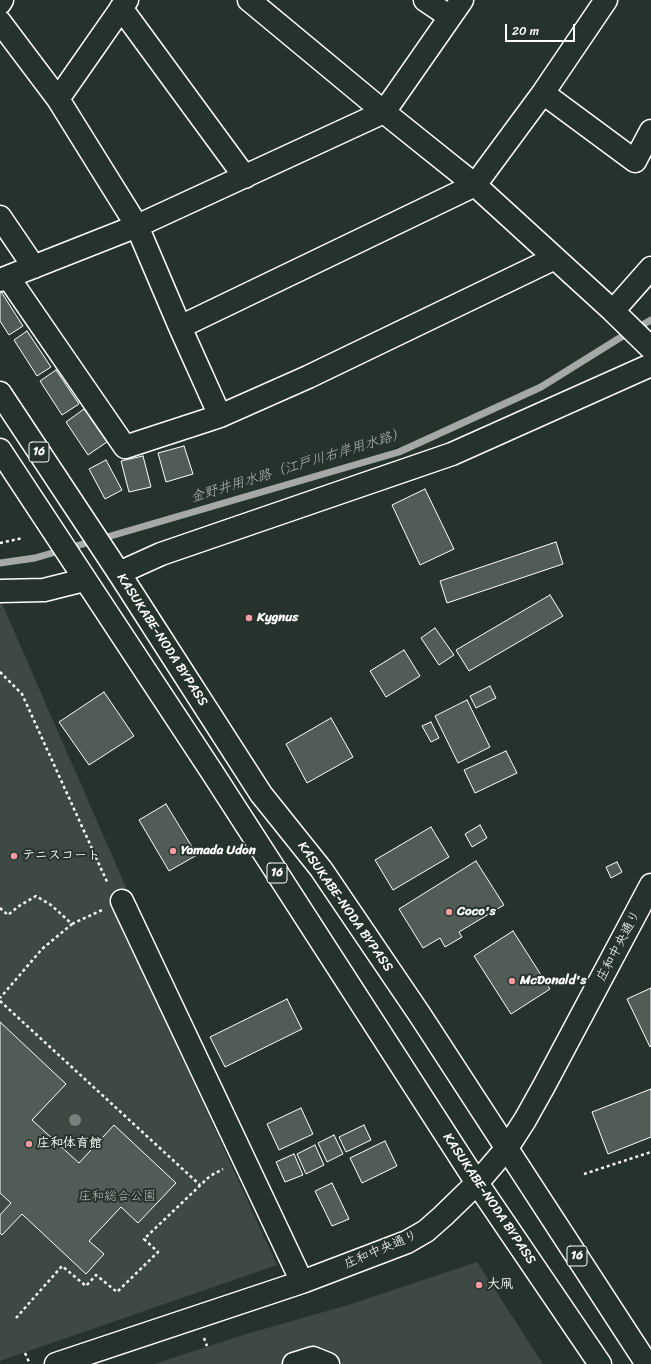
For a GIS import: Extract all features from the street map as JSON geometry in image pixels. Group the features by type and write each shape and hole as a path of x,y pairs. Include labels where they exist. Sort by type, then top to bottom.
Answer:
{"main road":[{"path":"248,0 475,185 613,311 651,348"},
{"path":"425,0 456,9 384,112 137,226 4,278 125,447 220,416 308,377 555,258"},
{"path":"180,327 475,185 543,93 606,0"},
{"path":"58,99 124,4 245,177"},
{"path":"0,22 58,99 137,226 220,416"},
{"path":"543,93 635,161 651,131"},
{"path":"0,217 34,267"},
{"path":"613,311 651,268"},
{"path":"114,565 161,554 452,454 651,365"},
{"name":"KASUKABE-NODA BYPASS","path":"0,393 114,565 261,794 321,868 507,1148 647,1364"},
{"name":"KASUKABE-NODA BYPASS","path":"0,450 212,772 477,1184 600,1364"},
{"path":"0,591 44,590 79,572"},
{"name":"庄和中央通り","path":"56,1364 302,1282 407,1242 426,1231 477,1184 507,1148 526,1120 651,885"},
{"path":"122,901 302,1282"},
{"name":"16","path":"597,1285 632,1319 651,1345"},
{"path":"294,1364 313,1358 328,1364"}],"path":[{"path":"0,543 23,538"},
{"path":"0,672 22,694 108,884"},
{"path":"0,908 8,915 19,906 36,896 51,905 72,924 42,949 0,998"},
{"path":"0,1001 200,1185"},
{"path":"584,1174 651,1152"},
{"path":"16,1318 62,1266 86,1286 96,1276 117,1292 158,1252 144,1239 210,1176 226,1168"},
{"path":"25,1353 30,1364"}],"green space":[{"name":"庄和総合公園","path":"0,599 128,892 110,900 277,1265 0,1361"},
{"path":"477,1262 543,1364 154,1364 243,1335 348,1305"}],"building":[{"path":"0,290 23,326 9,335 0,321"},
{"path":"27,331 51,367 37,376 14,340"},
{"path":"56,370 79,404 62,415 40,381"},
{"path":"84,409 107,442 88,455 66,422"},
{"path":"184,446 193,474 166,482 158,453"},
{"path":"143,456 151,487 129,492 121,461"},
{"path":"106,460 122,490 105,499 89,469"},
{"path":"425,489 454,549 420,565 392,505"},
{"path":"556,542 563,564 447,603 440,581"},
{"path":"550,595 563,616 469,671 456,650"},
{"path":"435,628 454,655 439,665 421,638"},
{"path":"404,650 420,676 386,697 370,671"},
{"path":"490,686 496,698 476,708 470,696"},
{"path":"104,692 134,736 89,765 59,722"},
{"path":"467,700 490,747 458,763 435,716"},
{"path":"331,718 353,757 307,783 286,744"},
{"path":"431,722 439,738 431,742 422,726"},
{"path":"506,751 517,773 475,793 464,770"},
{"path":"166,804 197,855 169,871 139,820"},
{"path":"480,825 487,838 472,847 465,834"},
{"path":"431,827 449,857 393,890 375,860"},
{"path":"476,861 504,905 459,932 462,937 445,947 440,938 423,948 399,909"},
{"path":"617,862 622,872 611,878 606,867"},
{"path":"513,931 550,989 511,1014 474,956"},
{"path":"651,988 651,1046 650,1047 627,999"},
{"path":"287,999 302,1029 225,1067 210,1037"},
{"name":"庄和体育館","path":"0,1022 66,1084 32,1120 79,1163 114,1125 176,1183 138,1223 121,1207 89,1241 104,1254 86,1274 22,1214 2,1235 0,1233 0,1215 11,1203 0,1193"},
{"path":"651,1089 651,1137 608,1154 592,1112"},
{"path":"301,1108 313,1134 279,1150 267,1124"},
{"path":"364,1125 371,1140 346,1152 339,1137"},
{"path":"334,1135 343,1154 327,1162 318,1143"},
{"path":"385,1141 397,1166 362,1183 350,1158"},
{"path":"315,1145 324,1165 306,1174 297,1154"},
{"path":"294,1154 303,1175 285,1182 276,1162"},
{"path":"332,1183 349,1219 332,1226 315,1191"}],"waterway":[{"name":"金野井用水路（江戸川右岸用水路）","path":"0,563 35,558 399,452 541,387 651,320"}],"place":[{"name":"Kygnus","path":"249,618"},
{"name":"Yamada Udon","path":"173,851"},
{"name":"テニスコート","path":"14,856"},
{"name":"Coco's","path":"449,912"},
{"name":"McDonald's","path":"512,981"},
{"name":"庄和体育館","path":"29,1144"},
{"name":"大凧","path":"479,1285"}]}
